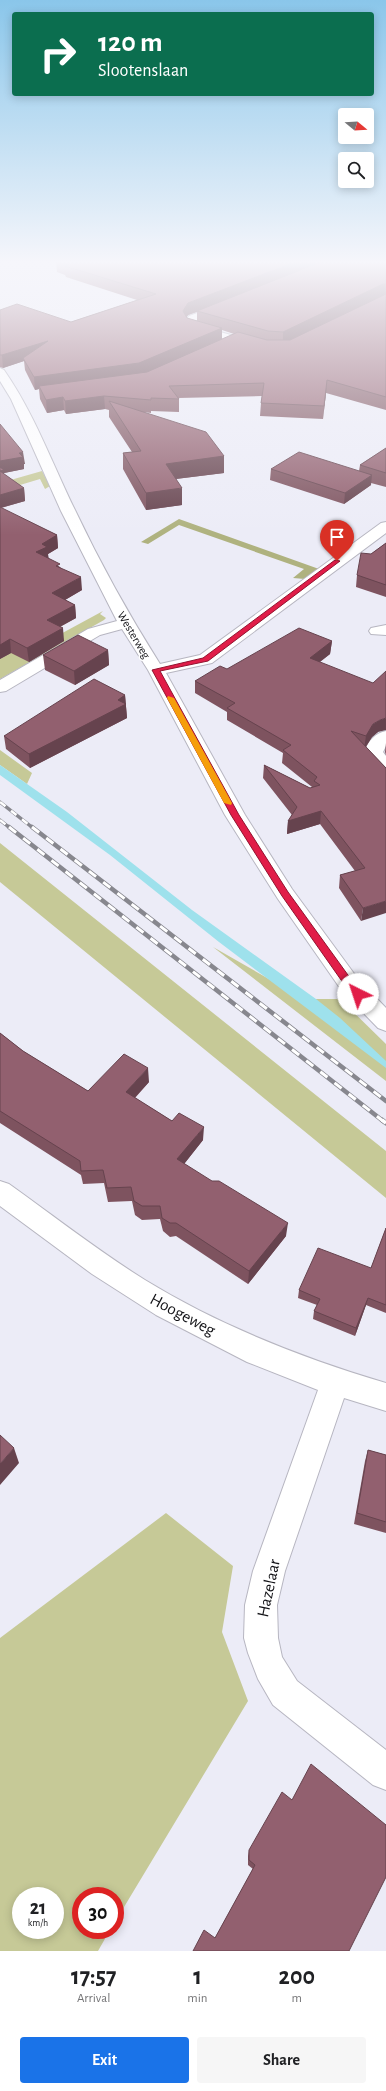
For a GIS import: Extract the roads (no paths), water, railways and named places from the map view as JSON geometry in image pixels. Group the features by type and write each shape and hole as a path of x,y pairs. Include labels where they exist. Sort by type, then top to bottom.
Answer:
{"street":[{"name":"Westerweg","path":"0,372 17,399 68,511 126,623 156,670 235,815 285,894 350,985 386,1022"},
{"path":"156,670 206,659 386,526"},
{"path":"0,687 94,632 126,623"},
{"path":"386,736 375,746 374,752 386,769"},
{"name":"Hoogeweg","path":"0,1192 136,1288 245,1346 335,1383 386,1397"},
{"name":"Hazelaar","path":"335,1383 270,1567 260,1609 260,1637 273,1677 285,1693 386,1772"}],"water":[{"path":"0,765 67,812 192,910 316,999 340,1018 386,1061 386,1068 219,942 110,855 0,775"}],"railway":[{"path":"0,802 33,828"},
{"path":"0,820 10,828"},
{"path":"9,827 383,1121"},
{"path":"32,827 386,1101"},
{"path":"382,1120 386,1123"}]}
